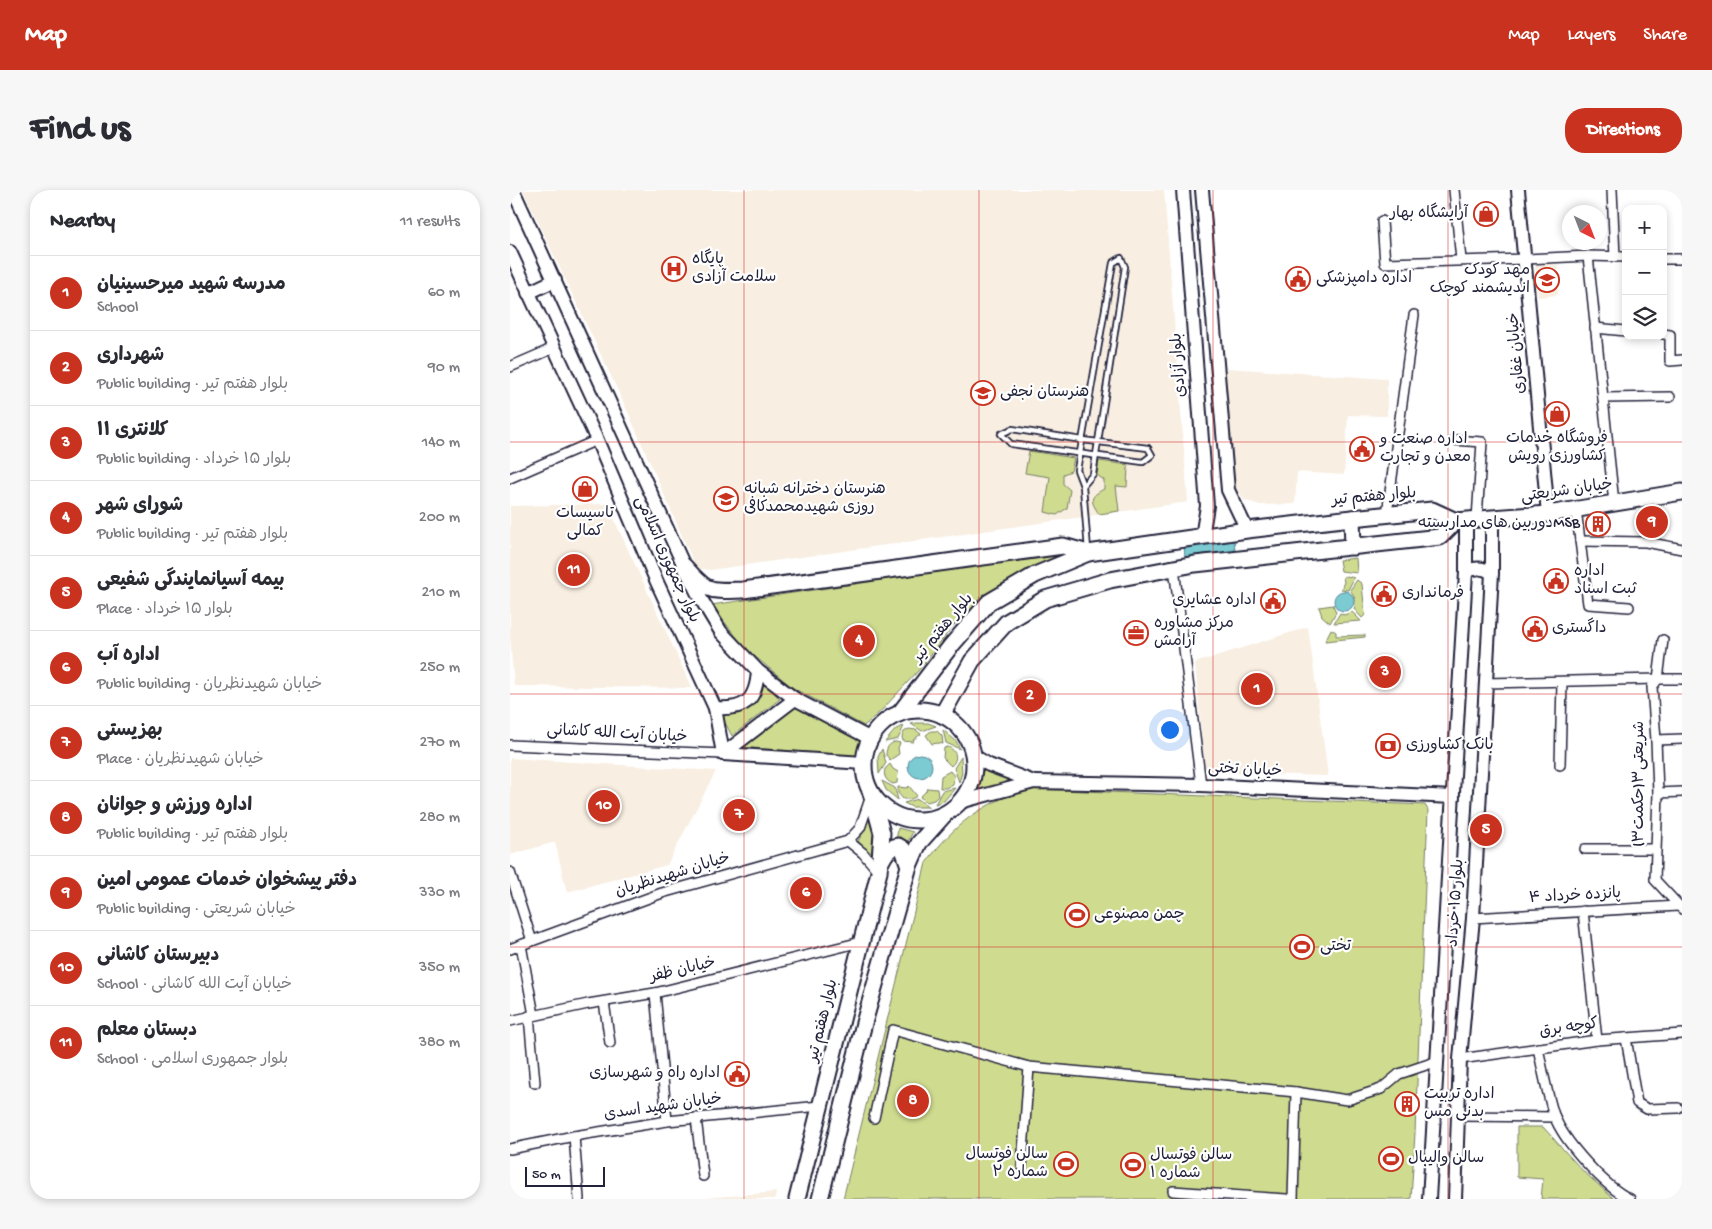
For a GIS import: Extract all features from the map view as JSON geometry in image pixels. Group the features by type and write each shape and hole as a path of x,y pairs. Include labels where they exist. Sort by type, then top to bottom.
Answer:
{"main road":[{"name":"خیابان شریعتی","path":"1473,519 1548,514 1682,492"},
{"name":"بلوار هفتم تیر","path":"899,714 950,647 989,602 1035,575 1088,554 1247,530 1387,514 1432,510 1473,519"},
{"path":"1352,518 1352,547"},
{"path":"942,715 972,661 1007,622 1045,599 1110,580 1224,560 1440,537 1473,519"},
{"path":"684,566 702,586 715,590 743,590 1063,546 1088,554"},
{"path":"820,1199 864,1023 909,866 919,843 945,814 960,802 970,788 974,773 974,756 971,744 963,731 952,720 942,715 921,710 899,714 883,724 871,739 867,748 864,763 871,793 882,806 896,816 912,820 929,820 945,814"},
{"name":"بلوار هفتم تیر","path":"797,1199 879,868 882,833 871,793"},
{"path":"879,868 887,852 893,846 903,849 909,866"}],"street":[{"name":"بلوار جمهوری اسلامی","path":"513,190 684,566 721,632 758,671 795,699 871,739"},
{"name":"بلوار آزادی","path":"1183,190 1207,506 1202,537"},
{"path":"1202,190 1228,490 1247,530"},
{"path":"1454,190 1461,260"},
{"name":"خیابان غفاری","path":"1518,190 1526,260 1548,514"},
{"path":"1612,190 1615,257"},
{"path":"1382,221 1385,262 1526,260 1588,256 1622,258"},
{"name":"بلوار جمهوری اسلامی","path":"510,252 597,440 656,580 715,708 723,754"},
{"path":"1588,256 1614,503"},
{"path":"1667,259 1682,259"},
{"path":"528,293 555,280"},
{"path":"1387,514 1414,315"},
{"path":"1595,328 1622,331"},
{"path":"1667,335 1670,335 1670,360 1682,360"},
{"path":"510,367 554,348"},
{"path":"1603,398 1670,397"},
{"path":"510,478 597,440"},
{"path":"1454,440 1482,442 1473,519"},
{"path":"1576,509 1588,604 1629,607"},
{"name":"بلوار ۱۵ خرداد","path":"1429,1199 1466,572 1473,519"},
{"name":"بلوار ۱۵ خرداد","path":"1455,1199 1460,1116 1460,1059 1473,918 1492,573 1473,519"},
{"path":"1580,541 1646,542 1682,549"},
{"path":"1174,568 1200,785"},
{"path":"1466,572 1471,569 1482,568 1492,573"},
{"name":"شریعتی۳(حکمت۳)","path":"1662,640 1658,680 1652,688 1658,792 1655,880 1680,907"},
{"path":"715,708 735,708 749,701 757,685 758,671"},
{"path":"1485,683 1682,679"},
{"path":"1560,764 1562,682"},
{"path":"723,754 795,699"},
{"path":"1656,740 1682,738"},
{"name":"خیابان آیت الله کاشانی","path":"510,745 723,754"},
{"path":"723,754 864,763"},
{"path":"974,756 989,765 1034,782"},
{"path":"960,802 1034,782"},
{"name":"خیابان تختی","path":"1034,782 1200,785 1453,798"},
{"path":"1658,792 1682,792"},
{"path":"871,793 860,828 848,841 879,868"},
{"name":"خیابان شهیدنظریان","path":"510,949 662,893 848,841"},
{"path":"1585,849 1655,849"},
{"path":"511,879 532,941"},
{"name":"پانزده خرداد ۴","path":"1473,918 1680,907"},
{"path":"1583,911 1597,1040"},
{"name":"خیابان ظفر","path":"510,1020 655,994 861,942"},
{"path":"521,945 532,1015 535,1083"},
{"path":"655,994 667,1121"},
{"path":"604,1002 610,1043"},
{"path":"874,1118 893,1030 1029,1067 1296,1092 1347,1100 1381,1089 1399,1074 1438,1061 1460,1059"},
{"name":"کوچه برق","path":"1460,1059 1597,1040 1682,1034"},
{"path":"1626,1038 1637,1103 1647,1109 1678,1108"},
{"path":"1538,1048 1555,1117 1577,1153 1608,1183 1630,1199"},
{"path":"1022,1166 1029,1067"},
{"path":"1293,1199 1296,1092"},
{"name":"خیابان شهید اسدی","path":"510,1148 667,1121 820,1106"},
{"path":"1460,1116 1555,1117"},
{"path":"696,1118 703,1176"},
{"path":"574,1136 579,1199"},
{"path":"1173,1191 1286,1199"}],"lane":[{"path":"1084,486 1093,474 1096,456 1125,267 1121,258 1113,264 1077,470 1084,486 1088,554"},
{"path":"1012,429 1098,442 1148,448 1152,455 1143,462 1079,454 1011,444 1001,434 1012,429"}],"shaded area":[{"name":"هنرستان نجفی","path":"523,190 1164,190 1188,502 710,570 696,568 628,412"},
{"name":"مهد کودک اندیشمند کوچک","path":"1535,264 1558,265 1558,295 1538,297"},
{"path":"1227,368 1387,379 1387,416 1348,415 1344,475 1297,472 1295,504 1260,505 1244,500 1234,484 1225,373"},
{"path":"607,504 692,688 514,686 510,635 510,506"},
{"path":"1308,627 1328,776 1205,772 1195,663"},
{"path":"510,758 716,771 667,865 567,892 555,842 510,855"},
{"path":"776,1192 775,1199 693,1199"}],"green space":[{"path":"1029,451 1074,458 1071,471 1063,474 1063,484 1070,490 1067,508 1057,515 1045,512 1050,477 1025,473"},
{"path":"1099,461 1128,465 1127,487 1116,486 1119,511 1099,514 1094,505 1093,497 1104,489 1104,480 1097,475"},
{"path":"1060,554 981,600 953,626 918,671 882,710 864,726 793,688 746,649 711,605"},
{"path":"1356,558 1357,573 1341,571 1339,560"},
{"path":"1343,577 1354,578 1348,590 1341,589 1344,582"},
{"path":"1357,580 1362,584 1365,615 1362,618 1354,609 1355,599 1350,590"},
{"path":"1333,605 1336,612 1330,623 1322,616 1319,607"},
{"path":"1352,612 1361,621 1334,623 1340,613 1344,615"},
{"path":"1331,629 1336,632 1336,636 1365,635 1365,637 1325,641"},
{"path":"761,680 780,699 732,736 721,715 738,711 757,699 761,695"},
{"path":"793,702 868,736 859,756 740,747"},
{"path":"928,723 936,726 922,731 911,724"},
{"path":"904,726 898,739 885,742 896,729"},
{"path":"909,729 916,730 921,734 913,742 903,741 904,732"},
{"path":"943,730 956,741 960,749 946,743"},
{"path":"931,731 937,731 942,736 943,744 932,744 926,735"},
{"path":"896,742 900,743 898,748 899,754 890,760 886,755 888,746"},
{"path":"948,747 956,755 951,766 943,758 944,748"},
{"path":"882,749 886,763 879,774 878,757"},
{"path":"961,757 962,773 959,782 954,768"},
{"path":"976,759 1029,782 964,799 974,780"},
{"path":"890,764 898,772 897,783 891,783 885,776 885,769"},
{"path":"950,771 954,776 953,784 946,788 940,788 941,776"},
{"path":"882,781 895,788 898,800 886,790"},
{"path":"909,786 917,796 911,799 903,799 898,793 898,787 907,788"},
{"path":"927,788 937,789 938,796 934,800 927,802 920,797"},
{"path":"955,788 944,801 935,804 942,791"},
{"path":"1034,789 1425,805 1428,810 1411,1199 843,1199 926,863 950,834 978,811 1005,797"},
{"path":"918,799 929,807 912,807 904,803"},
{"path":"870,809 877,833 877,861 858,841 863,833"},
{"path":"898,828 913,832 907,843 896,842"},
{"path":"1517,1127 1543,1127 1582,1170 1614,1199 1541,1199 1543,1179 1517,1177"}],"water":[{"path":"1234,537 1235,551 1185,558 1184,545"},
{"path":"1344,591 1351,594 1354,601 1351,608 1344,611 1337,608 1334,601 1337,594"},
{"path":"920,754 928,758 932,766 928,774 920,778 912,774 908,766 912,758"}],"place":[{"name":"آرایشگاه بهار","path":"1486,214"},
{"name":"پایگاه سلامت آزادی","path":"674,269"},
{"name":"اداره دامپزشکی","path":"1298,279"},
{"name":"مهد کودک اندیشمند کوچک","path":"1547,280"},
{"name":"هنرستان نجفی","path":"983,393"},
{"name":"فروشگاه خدمات کشاورزی رویش","path":"1557,414"},
{"name":"اداره صنعت و معدن و تجارت","path":"1362,449"},
{"name":"تاسیسات کمالی","path":"585,489"},
{"name":"هنرستان دخترانه شبانه روزی شهیدمحمدکافی","path":"726,499"},
{"name":"دفتر پیشخوان خدمات عمومی امین","path":"1652,522"},
{"name":"دوربین های مداربستهMSB","path":"1598,524"},
{"name":"دبستان معلم","path":"574,570"},
{"name":"اداره ثبت اسناد","path":"1556,581"},
{"name":"فرمانداری","path":"1384,594"},
{"name":"اداره عشایری","path":"1273,601"},
{"name":"داگستری","path":"1535,629"},
{"name":"مرکز مشاوره آرامش","path":"1136,633"},
{"name":"شورای شهر","path":"859,641"},
{"name":"کلانتری ۱۱","path":"1385,672"},
{"name":"مدرسه شهید میرحسینیان","path":"1257,689"},
{"name":"شهرداری","path":"1030,696"},
{"name":"بانک کشاورزی","path":"1388,746"},
{"name":"دبیرستان کاشانی","path":"604,806"},
{"name":"بهزیستی","path":"739,815"},
{"name":"بیمه آسیانمایندگی شفیعی","path":"1486,830"},
{"name":"اداره آب","path":"806,893"},
{"name":"چمن مصنوعی","path":"1077,915"},
{"name":"تختی","path":"1302,947"},
{"name":"اداره راه و شهرسازی","path":"737,1074"},
{"name":"اداره ورزش و جوانان","path":"913,1101"},
{"name":"اداره تربیت بدنی مس","path":"1407,1104"},
{"name":"سالن والیبال","path":"1391,1159"},
{"name":"سالن فوتسال شماره ۲","path":"1066,1164"},
{"name":"سالن فوتسال شماره ۱","path":"1133,1165"}]}
